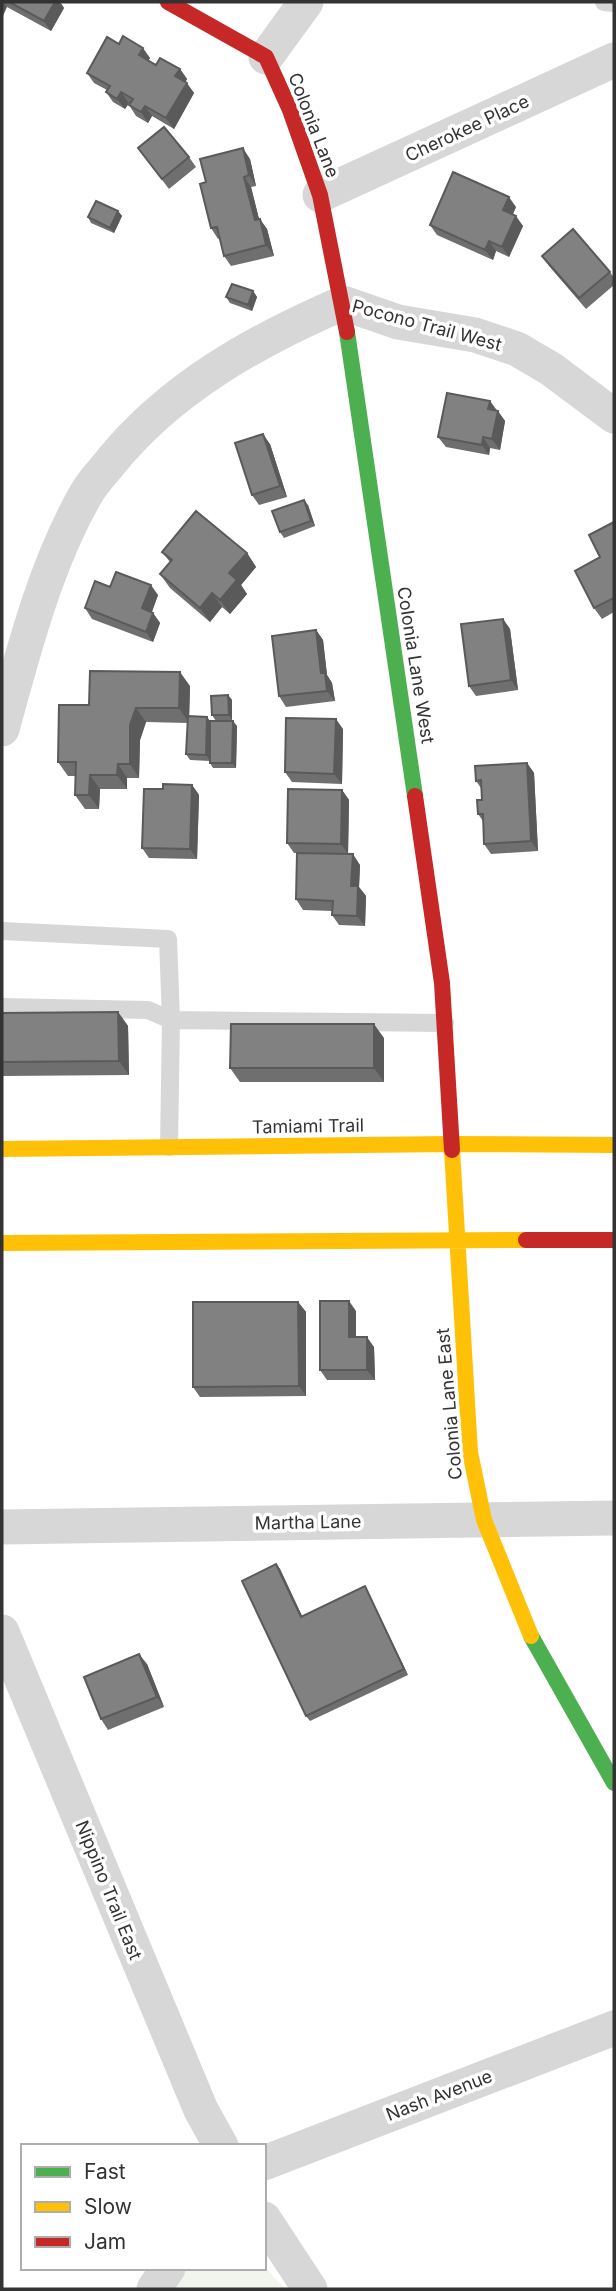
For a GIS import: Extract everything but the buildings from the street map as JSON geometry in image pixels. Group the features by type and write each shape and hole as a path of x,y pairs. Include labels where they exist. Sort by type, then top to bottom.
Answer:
{"street":[{"path":"168,2 267,57 306,2"},
{"name":"Colonia Lane","path":"267,57 290,110 320,195"},
{"name":"Cherokee Place","path":"320,195 614,61"},
{"name":"Colonia Lane West","path":"320,195 343,303 422,837 442,983 450,1144"},
{"path":"2,729 23,654 64,537 88,491 120,450 153,416 196,382 278,332 343,303"},
{"name":"Pocono Trail West","path":"343,303 398,322 475,335 517,349 551,369 614,416"},
{"name":"Colonia Lane East","path":"450,1144 470,1452 484,1520 533,1640 614,1783"},
{"name":"Tamiami Trail","path":"2,1149 614,1145"},
{"path":"2,1243 614,1240"},
{"name":"Martha Lane","path":"2,1527 614,1518"},
{"name":"Nippino Trail East","path":"2,1632 191,2086 219,2144"},
{"name":"Nash Avenue","path":"266,2162 614,2028"},
{"path":"266,2222 310,2289"},
{"path":"154,2289 167,2270"}],"lane":[{"path":"604,2 614,3"},
{"path":"2,931 168,939 171,1020 169,1147"},
{"path":"2,1007 148,1010 171,1020 445,1023"}],"shaded area":[{"path":"266,2268 285,2289 173,2289 186,2270"}],"traffic: fast":[{"path":"347,332 415,796"},
{"path":"531,1636 614,1783"}],"traffic: slow":[{"path":"2,1149 614,1145"},
{"path":"452,1150 470,1452 484,1520 531,1636"},
{"path":"2,1243 526,1240"}],"traffic: jam":[{"path":"168,2 266,57 290,110 320,195 347,332"},
{"path":"415,796 442,983 452,1150"},
{"path":"526,1240 614,1240"}]}
